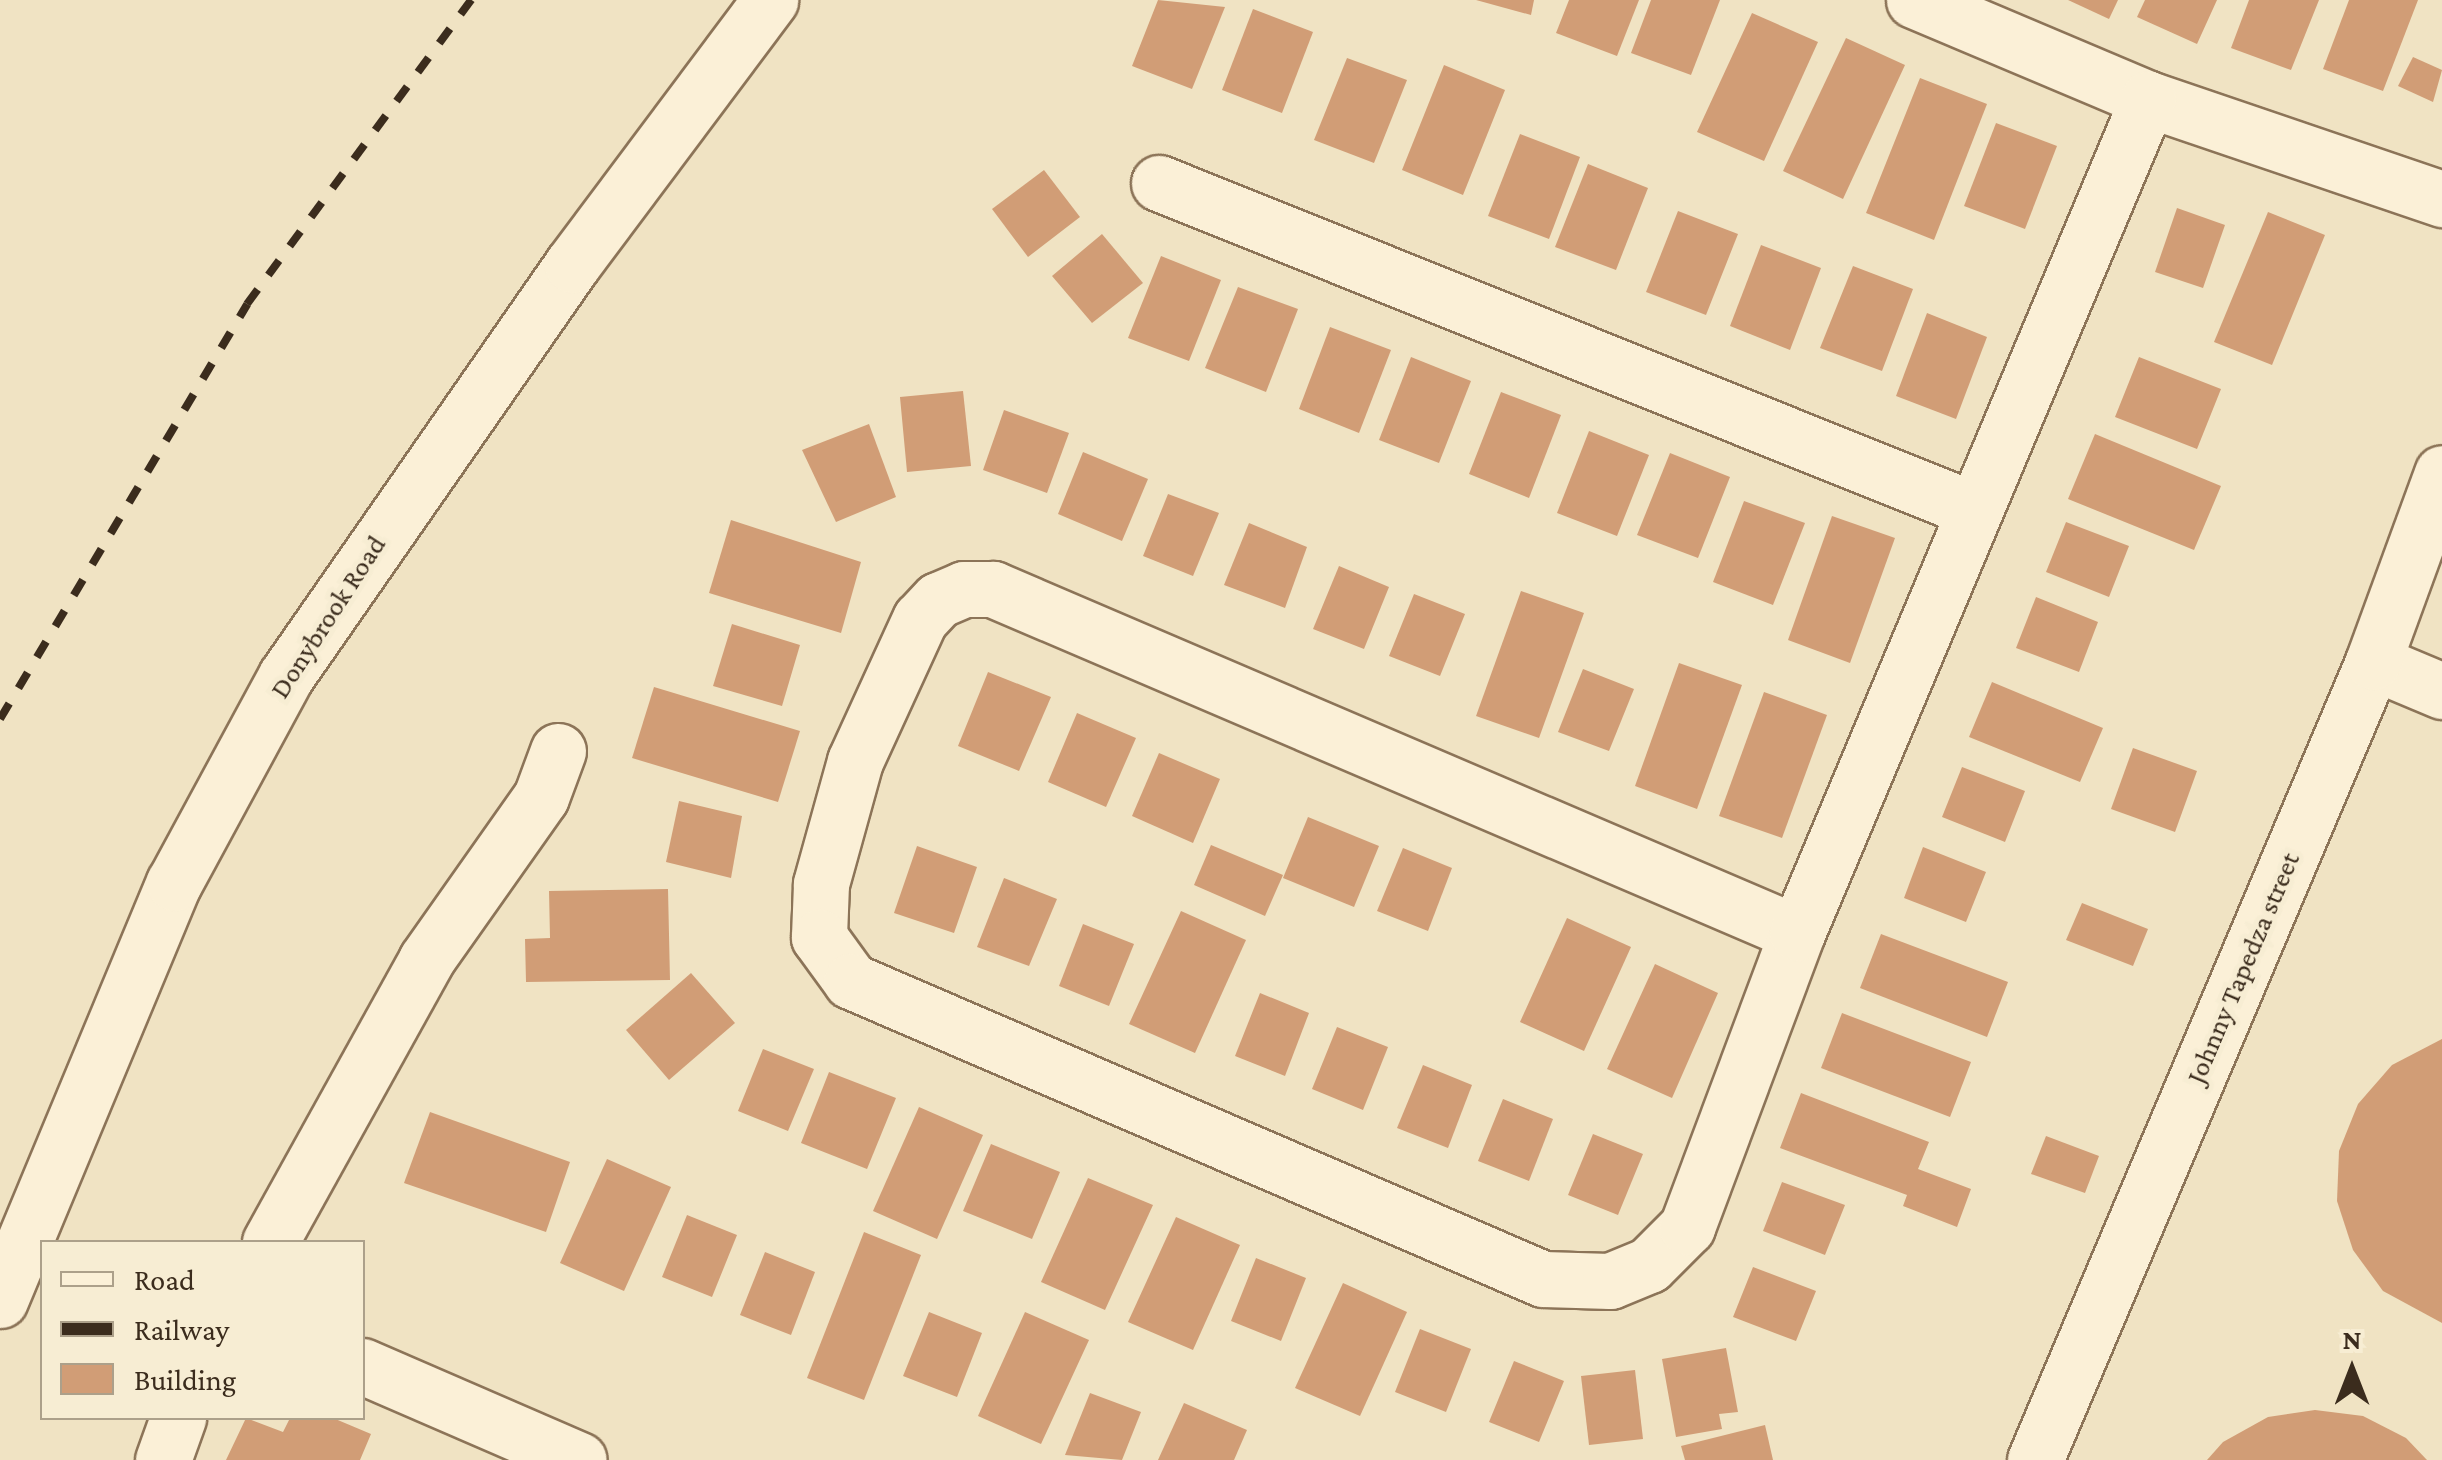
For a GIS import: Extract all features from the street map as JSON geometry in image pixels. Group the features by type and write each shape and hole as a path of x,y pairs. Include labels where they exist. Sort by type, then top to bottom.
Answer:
{"street":[{"name":"Donybrook Road","path":"0,1300 174,883 286,676 572,264 770,0"},
{"path":"1914,0 2148,99 2442,199"},
{"path":"1797,933 993,589 964,589 938,600 920,619 856,762 821,884 819,936 851,982 1543,1279 1610,1281 1649,1265 1687,1227 1797,933 1972,508 2148,99"},
{"path":"1159,183 1972,508"},
{"name":"Johnny Tapedza street","path":"2035,1460 2372,662 2442,474"},
{"path":"2372,662 2442,691"},
{"path":"271,1240 426,960 541,797 558,752"},
{"path":"365,1367 579,1460"},
{"path":"163,1460 177,1420"}],"building":[{"path":"1158,0 1225,7 1192,89 1132,66"},
{"path":"1476,0 1534,0 1531,15"},
{"path":"1569,0 1639,0 1617,56 1556,33"},
{"path":"1651,0 1720,0 1691,75 1631,53"},
{"path":"2068,0 2118,0 2109,19"},
{"path":"2145,0 2217,0 2197,44 2137,17"},
{"path":"2249,0 2319,0 2291,70 2231,48"},
{"path":"2349,0 2418,0 2383,91 2323,69"},
{"path":"1253,9 1313,32 1282,113 1222,90"},
{"path":"1752,13 1818,42 1764,161 1697,132"},
{"path":"1846,38 1905,65 1843,199 1783,171"},
{"path":"2413,57 2442,70 2433,102 2398,86"},
{"path":"1347,58 1407,80 1374,163 1314,140"},
{"path":"1444,65 1505,90 1463,195 1402,170"},
{"path":"1920,78 1987,104 1934,240 1866,213"},
{"path":"1996,123 2057,146 2025,229 1964,206"},
{"path":"1520,134 1580,157 1549,239 1488,216"},
{"path":"1588,164 1648,188 1616,270 1555,247"},
{"path":"1044,170 1080,217 1028,257 992,209"},
{"path":"2177,208 2225,225 2203,288 2155,272"},
{"path":"1678,211 1738,234 1706,315 1646,292"},
{"path":"2268,212 2325,235 2272,365 2214,342"},
{"path":"1102,234 1143,283 1092,323 1052,276"},
{"path":"1761,245 1821,268 1790,350 1730,326"},
{"path":"1161,256 1221,280 1189,361 1128,338"},
{"path":"1853,266 1913,289 1882,371 1820,348"},
{"path":"1238,287 1298,309 1266,392 1205,368"},
{"path":"1927,313 1987,337 1956,419 1896,396"},
{"path":"1330,327 1391,350 1359,433 1299,409"},
{"path":"1411,357 1471,381 1439,463 1379,440"},
{"path":"2139,357 2221,389 2197,449 2115,417"},
{"path":"963,391 971,466 907,472 900,397"},
{"path":"1501,392 1561,415 1529,498 1469,474"},
{"path":"1004,410 1069,433 1047,493 983,470"},
{"path":"869,424 896,497 836,522 802,450"},
{"path":"1589,431 1649,455 1617,536 1557,513"},
{"path":"2095,434 2221,486 2194,550 2068,499"},
{"path":"1083,452 1148,479 1122,541 1058,514"},
{"path":"1670,453 1730,477 1698,558 1637,535"},
{"path":"1168,494 1219,513 1193,576 1143,556"},
{"path":"1744,501 1805,523 1773,605 1713,582"},
{"path":"1832,516 1895,538 1850,663 1788,640"},
{"path":"731,520 861,562 841,633 709,593"},
{"path":"2066,522 2129,546 2109,597 2046,572"},
{"path":"1249,523 1307,547 1285,608 1224,585"},
{"path":"1339,566 1389,587 1364,649 1313,629"},
{"path":"1521,591 1584,613 1539,738 1476,716"},
{"path":"1414,594 1465,614 1440,676 1389,656"},
{"path":"2036,597 2098,622 2079,672 2016,648"},
{"path":"732,624 800,645 782,706 713,686"},
{"path":"1679,663 1742,685 1697,809 1635,786"},
{"path":"1583,669 1634,689 1609,751 1558,732"},
{"path":"988,672 1051,697 1019,771 958,746"},
{"path":"1992,682 2103,728 2080,782 1969,737"},
{"path":"654,687 800,731 778,802 632,758"},
{"path":"1764,692 1827,715 1782,838 1719,816"},
{"path":"1077,713 1136,738 1106,807 1048,782"},
{"path":"2133,748 2197,771 2175,832 2111,809"},
{"path":"1159,753 1220,779 1193,843 1132,816"},
{"path":"1962,767 2025,791 2005,842 1942,817"},
{"path":"679,801 742,816 731,878 666,862"},
{"path":"1308,817 1379,846 1354,907 1283,878"},
{"path":"1211,845 1283,875 1265,916 1194,885"},
{"path":"917,846 977,867 954,933 894,913"},
{"path":"1923,847 1986,872 1966,922 1904,898"},
{"path":"1403,848 1452,868 1428,931 1377,911"},
{"path":"1004,878 1057,899 1029,966 977,947"},
{"path":"668,889 670,980 526,982 525,939 550,938 549,891"},
{"path":"2082,903 2148,929 2133,966 2066,940"},
{"path":"1181,911 1246,940 1195,1053 1129,1024"},
{"path":"1567,918 1631,947 1584,1051 1520,1022"},
{"path":"1083,924 1134,944 1109,1006 1059,986"},
{"path":"1881,934 2008,982 1987,1037 1860,988"},
{"path":"1655,964 1718,993 1672,1098 1607,1069"},
{"path":"691,973 735,1023 669,1080 626,1030"},
{"path":"1260,993 1309,1013 1285,1076 1235,1056"},
{"path":"1842,1013 1971,1062 1950,1117 1821,1068"},
{"path":"1337,1027 1388,1047 1363,1110 1312,1089"},
{"path":"2442,1039 2442,1323 2383,1291 2353,1250 2337,1201 2339,1151 2358,1104 2392,1065"},
{"path":"763,1049 814,1069 788,1131 738,1111"},
{"path":"1423,1065 1472,1085 1448,1148 1397,1128"},
{"path":"829,1072 896,1098 867,1169 801,1143"},
{"path":"1801,1093 1929,1142 1918,1169 1971,1189 1957,1227 1903,1206 1907,1195 1780,1148"},
{"path":"1503,1099 1553,1119 1529,1181 1478,1161"},
{"path":"919,1107 983,1135 937,1239 873,1211"},
{"path":"430,1112 570,1162 546,1232 404,1183"},
{"path":"1593,1134 1643,1154 1618,1215 1568,1195"},
{"path":"2046,1136 2099,1156 2085,1193 2031,1174"},
{"path":"991,1144 1060,1172 1032,1239 963,1211"},
{"path":"607,1159 671,1187 624,1291 560,1263"},
{"path":"1088,1178 1153,1205 1105,1310 1041,1282"},
{"path":"1782,1182 1845,1205 1825,1255 1763,1231"},
{"path":"687,1215 737,1235 712,1297 662,1277"},
{"path":"1176,1217 1240,1245 1193,1350 1128,1322"},
{"path":"864,1232 921,1255 864,1400 807,1378"},
{"path":"765,1252 815,1272 791,1335 740,1315"},
{"path":"1256,1258 1306,1278 1281,1341 1231,1321"},
{"path":"1753,1267 1816,1291 1796,1341 1733,1317"},
{"path":"1343,1283 1407,1312 1360,1416 1295,1388"},
{"path":"929,1312 982,1333 957,1397 903,1376"},
{"path":"1025,1312 1089,1340 1041,1444 978,1416"},
{"path":"1420,1329 1471,1349 1446,1412 1395,1392"},
{"path":"1726,1348 1738,1412 1719,1414 1722,1429 1676,1437 1662,1359"},
{"path":"1514,1361 1564,1381 1539,1442 1489,1422"},
{"path":"1635,1370 1643,1439 1589,1445 1581,1376"},
{"path":"1090,1393 1141,1412 1122,1460 1065,1455"},
{"path":"1184,1403 1247,1430 1234,1460 1158,1460"},
{"path":"2315,1410 2363,1416 2406,1438 2427,1460 2207,1460 2223,1442 2268,1417"},
{"path":"245,1420 283,1432 289,1420 338,1420 371,1434 360,1460 226,1460"},
{"path":"1765,1425 1773,1460 1685,1460 1681,1446"}],"railway":[{"path":"0,719 247,304 471,0"}]}
